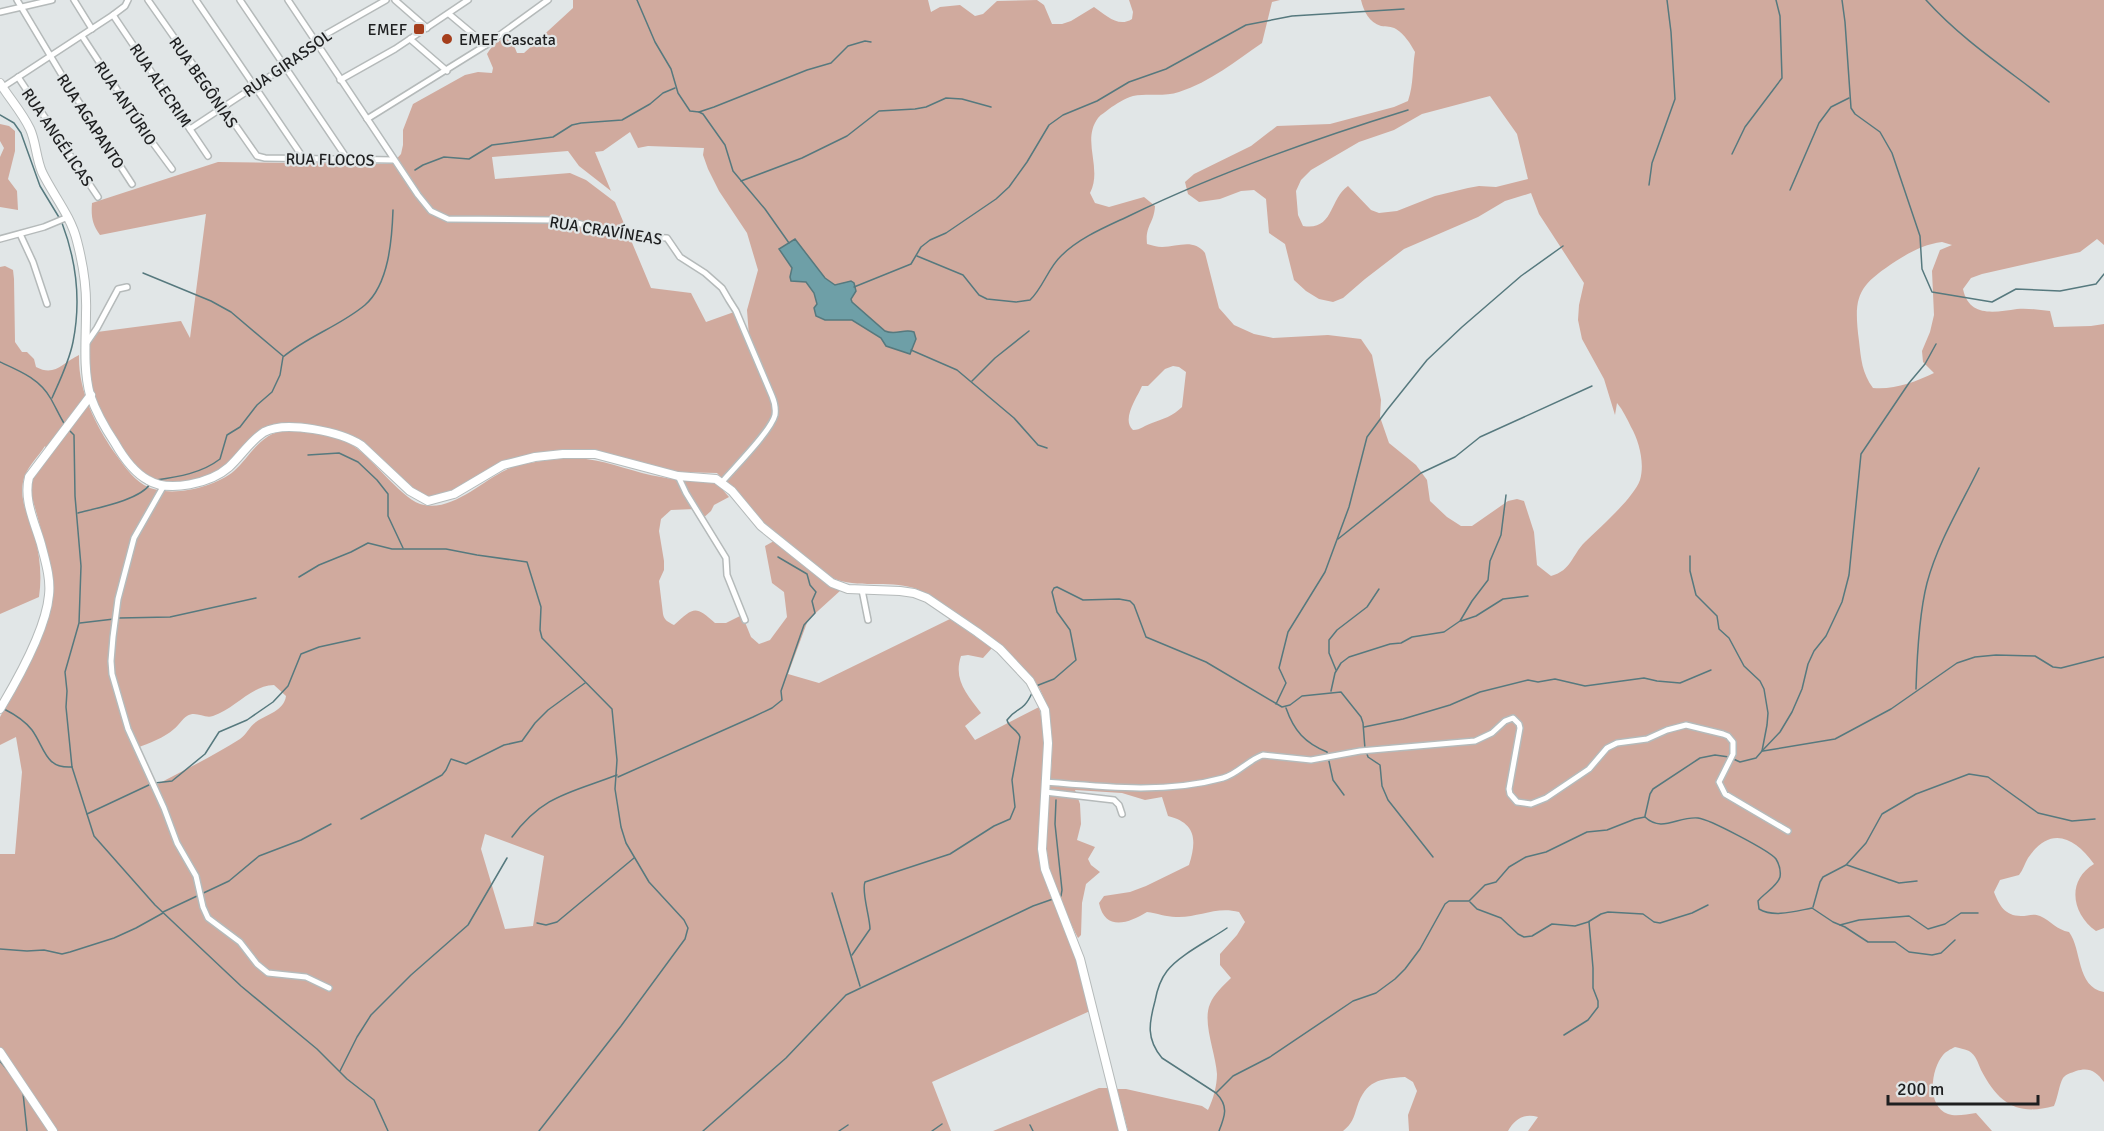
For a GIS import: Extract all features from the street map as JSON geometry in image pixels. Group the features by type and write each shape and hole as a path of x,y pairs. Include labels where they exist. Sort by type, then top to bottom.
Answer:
{"street":[{"name":"RUA AGAPANTO","path":"17,0 132,184"},
{"path":"0,12 51,0"},
{"path":"74,0 92,29"},
{"name":"RUA BEGÔNIAS","path":"148,0 255,154 265,158"},
{"path":"196,0 304,159"},
{"path":"240,0 348,159"},
{"path":"289,2 297,0"},
{"name":"RUA GIRASSOL","path":"190,129 284,67 314,41 386,0"},
{"path":"395,0 427,28"},
{"path":"340,80 410,39 468,0"},
{"path":"367,119 447,71 548,0"},
{"path":"128,2 113,15 51,57 1,85 30,130 40,167 68,217 77,240 85,282 86,370 91,395 108,433 125,459 141,477 163,487 195,483 222,473 264,433 277,428 323,431 361,445 410,491 428,501 454,494 503,465 535,457 595,454 678,476 709,477 722,482 761,526 823,575 842,586 862,590 914,593 927,598 977,632 1016,665 1030,681 1045,710 1048,743 1042,849 1045,869 1080,959 1123,1131"},
{"name":"RUA CRAVÍNEAS","path":"289,2 426,207 438,216 454,220 558,220 627,236 664,237 670,241 684,261 705,273 722,288 736,311 776,409 773,420 754,446 722,482"},
{"path":"449,14 486,45"},
{"name":"RUA ALECRIM","path":"113,15 208,156"},
{"name":"RUA ANTÚRIO","path":"82,36 172,169"},
{"path":"410,39 447,71"},
{"name":"RUA ANGÉLICAS","path":"18,77 98,197"},
{"name":"RUA FLOCOS","path":"265,158 394,160"},
{"path":"0,239 68,217"},
{"path":"20,234 33,262 47,304"},
{"path":"85,345 118,289 127,287"},
{"path":"0,709 14,687 26,660 46,608 49,593 46,562 27,494 29,477 91,395"},
{"path":"678,476 726,558 727,575 745,620"},
{"path":"163,487 134,538 115,618 111,661 115,687 128,729 164,808 177,843 196,876 208,918 240,942 257,964 268,973 306,977 329,988"},
{"path":"862,590 868,620"},
{"path":"1046,782 1126,788 1197,783 1230,775 1263,755 1311,760 1351,752 1475,741 1492,733 1505,721 1513,718 1520,728 1510,794 1517,802 1531,804 1546,798 1589,770 1612,745 1647,739 1686,725 1723,734 1731,739 1734,746 1733,754 1719,782 1722,790 1725,794 1788,831"},
{"path":"1045,792 1114,800 1119,805 1122,814"},
{"path":"0,1052 53,1131"}],"shaded area":[{"path":"573,0 928,0 931,12 940,7 960,5 975,16 983,14 997,1 1037,0 1044,5 1052,24 1062,24 1094,7 1112,19 1127,21 1132,19 1133,12 1129,0 1280,0 1272,2 1262,43 1222,70 1201,83 1179,92 1130,97 1099,117 1091,136 1094,174 1090,193 1095,203 1109,207 1144,197 1155,206 1147,233 1147,244 1162,247 1185,244 1200,248 1205,253 1219,308 1234,325 1254,334 1273,338 1328,335 1361,339 1372,355 1381,400 1380,417 1389,443 1416,465 1427,480 1430,501 1461,526 1472,526 1508,501 1517,499 1524,501 1534,532 1537,565 1551,576 1567,566 1580,547 1631,496 1640,480 1642,467 1639,445 1634,433 1617,403 1615,415 1604,379 1582,339 1578,320 1584,283 1539,214 1531,193 1505,201 1478,217 1404,249 1343,298 1333,302 1319,299 1294,280 1285,244 1269,233 1266,199 1254,190 1199,202 1188,194 1185,182 1194,174 1251,146 1277,126 1330,124 1408,101 1415,52 1407,39 1396,29 1381,26 1370,19 1361,0 2104,0 2104,245 2097,239 2080,252 1982,274 1971,278 1963,289 1971,305 1984,311 2025,309 2050,311 2054,327 2104,324 2104,928 2096,931 2088,924 2077,907 2076,888 2079,879 2094,864 2079,847 2062,838 2045,841 2036,848 2019,875 2000,880 1994,892 2007,912 2015,916 2037,915 2069,932 2084,975 2095,989 2104,992 2104,1082 2092,1071 2085,1069 2076,1071 2063,1078 2054,1106 2041,1109 2019,1108 2002,1099 1995,1091 1971,1053 1955,1047 1944,1054 1936,1069 1933,1087 1936,1103 1941,1110 1951,1115 1976,1113 1992,1131 1528,1131 1538,1117 1528,1116 1517,1120 1508,1131 1409,1131 1408,1115 1417,1091 1413,1082 1405,1077 1381,1080 1369,1086 1361,1098 1351,1123 1343,1131 1128,1131 1117,1089 1202,1106 1208,1110 1212,1102 1217,1074 1208,1029 1208,1011 1214,997 1231,978 1220,965 1220,954 1245,922 1239,912 1222,910 1176,917 1147,912 1125,922 1106,918 1099,903 1104,896 1130,892 1189,865 1193,848 1192,834 1184,823 1168,816 1162,797 1145,800 1122,793 1075,790 1080,804 1081,824 1077,840 1095,847 1088,859 1091,865 1100,872 1086,884 1082,903 1081,935 1078,938 1055,886 1047,852 1047,809 1052,743 1045,701 1035,681 1029,675 932,597 904,586 852,583 832,578 760,521 717,473 677,472 607,455 504,462 459,489 425,498 374,453 355,441 322,428 289,423 278,424 261,432 236,460 210,476 190,482 170,483 149,479 142,474 125,454 95,401 90,381 87,347 97,332 181,321 190,338 206,214 100,235 93,220 92,203 218,162 392,164 401,154 403,130 413,104 465,75 478,72 492,73 493,68 487,54 497,43 510,36 517,53 524,53 573,8","holes":["1490,96 1517,134 1528,179 1496,187 1468,188 1435,196 1397,211 1379,213 1371,210 1348,186 1337,198 1326,219 1320,224 1303,226 1298,215 1296,191 1301,180 1311,170 1359,142 1394,130 1422,114","630,132 638,148 648,146 704,148 703,155 719,191 747,233 758,270 747,310 749,336 734,312 706,322 691,293 651,288 615,202 586,180 570,173 495,179 492,157 568,151 579,166 611,191 595,152 603,151","1942,242 1952,245 1940,250 1932,271 1934,315 1922,351 1923,362 1934,373 1904,385 1873,388 1864,371 1860,354 1857,313 1861,293 1866,285 1883,270 1918,249","1173,366 1186,372 1182,407 1168,417 1133,430 1129,414 1142,386 1148,386 1165,369"]},
{"path":"0,124 9,126 15,131 15,151 8,179 17,191 18,210 0,207 0,157 4,148 0,141"},
{"path":"5,266 13,270 15,342 22,352 27,352 34,359 36,367 43,370 58,368 79,355 81,381 100,430 131,474 144,485 154,489 190,490 215,482 234,471 258,444 280,431 315,433 348,443 363,453 398,489 424,505 446,504 518,465 564,458 596,460 668,478 715,481 729,497 714,505 701,520 695,509 671,510 661,519 659,531 664,570 659,581 663,614 667,621 674,625 694,611 703,613 715,623 726,623 742,615 751,637 759,644 770,640 787,617 784,592 772,583 765,546 774,541 841,590 808,620 788,674 819,683 950,619 992,648 983,658 961,656 959,665 960,680 981,713 965,726 975,740 1039,707 1045,761 1039,832 1041,867 1049,892 1078,960 1090,1011 932,1082 951,1131 0,1131 0,854 15,854 22,772 16,737 0,745 0,717 27,667 50,606 42,533 30,490 32,478 48,453 45,446 26,472 22,489 38,552 39,597 0,614 0,267","holes":["274,685 286,696 279,709 256,722 240,739 154,786 137,748 166,735 190,714 213,716 250,693 265,686","485,834 544,856 533,926 505,929 481,849"]},
{"path":"1099,1088 1109,1088 1120,1131 993,1131"}],"water":[{"path":"795,239 825,278 835,285 851,281 854,283 856,291 851,299 852,302 885,331 914,332 916,339 910,354 886,346 881,338 852,320 825,320 816,316 814,308 817,304 814,293 806,282 791,281 792,268 779,249"}],"waterway":[{"path":"637,0 655,42 671,69 678,93 690,111 699,112 714,107 807,70 831,63 848,46 865,41 871,42"},
{"path":"1649,185 1652,163 1675,99 1667,0"},
{"path":"1732,154 1745,127 1782,78 1780,16 1776,0"},
{"path":"1842,0 1851,108 1855,114 1880,132 1892,153 1920,236 1922,269 1932,292 1992,302 2016,289 2060,291 2096,284 2104,274"},
{"path":"1926,0 1970,41 2049,102"},
{"path":"854,287 911,264 921,247 930,240 946,233 996,199 1009,187 1027,162 1049,125 1063,115 1097,101 1129,82 1166,69 1246,25 1292,16 1404,9"},
{"path":"415,170 444,157 469,159 492,145 553,137 572,125 622,120 650,104 663,93 675,88"},
{"path":"741,181 802,158 847,136 879,111 926,107 946,98 962,99 991,107"},
{"path":"1790,190 1819,123 1831,107 1849,98"},
{"path":"917,256 963,275 979,295 987,299 1016,302 1030,300 1061,256 1077,243 1104,228 1165,199 1233,171 1408,110"},
{"path":"699,112 703,114 725,145 733,171 765,209 789,243"},
{"path":"0,115 14,123 21,133 40,186 60,219"},
{"path":"156,480 198,471 220,459 227,435 240,427 257,405 272,392 280,375 283,357 355,312 373,296 388,260 393,210"},
{"path":"52,398 71,349 77,312 74,266 62,223"},
{"path":"1276,704 1286,683 1279,668 1288,632 1325,572 1349,507 1367,437 1427,360 1521,276 1563,246"},
{"path":"143,273 211,301 231,312 283,356"},
{"path":"972,381 995,358 1029,331"},
{"path":"1762,751 1780,732 1792,712 1802,689 1808,664 1814,651 1826,636 1842,602 1849,575 1861,454 1909,383 1925,364 1936,344"},
{"path":"911,350 957,370 1014,418 1038,445 1047,448"},
{"path":"0,362 29,376 41,386 65,425"},
{"path":"1338,539 1421,473 1455,457 1480,437 1592,386"},
{"path":"68,429 74,435 75,496 81,566 79,623 65,672 66,707 72,767 94,836 155,905 241,986 374,1100 388,1131"},
{"path":"308,455 339,453 358,462 377,480 388,494 388,516 403,548"},
{"path":"1916,689 1920,621 1927,583 1944,538 1979,468"},
{"path":"78,513 128,499 145,490 150,484"},
{"path":"1331,691 1335,673 1341,663 1349,657 1390,644 1401,643 1412,637 1444,632 1460,621 1488,580 1490,561 1501,535 1506,495"},
{"path":"299,577 319,565 368,543 392,549 446,549 527,562 541,607 542,638 612,709 617,760 615,789 626,843 649,882 684,920 688,928 685,939 539,1131"},
{"path":"1645,816 1653,789 1700,758 1715,755 1729,757 1740,762 1756,758 1762,751 1767,725 1768,713 1764,689 1760,681 1744,666 1729,638 1719,629 1717,616 1696,595 1690,571 1690,556"},
{"path":"618,777 753,717 772,708 782,700 781,691 804,625 815,613 812,601 816,592 810,585 807,574 778,557"},
{"path":"1036,686 1054,679 1076,660 1070,630 1057,612 1052,592 1057,587 1083,600 1130,601 1134,605 1146,637 1206,662 1282,707 1290,705 1302,696 1341,692 1361,717 1365,749"},
{"path":"1336,670 1329,653 1329,640 1337,630 1367,607 1379,589"},
{"path":"1461,621 1476,616 1503,599 1528,596"},
{"path":"119,618 170,617 256,598"},
{"path":"80,623 114,619"},
{"path":"155,783 172,781 205,754 219,732 247,720 273,702 288,686 301,654 319,647 360,638"},
{"path":"1763,751 1835,739 1891,709 1957,663 1975,657 2035,656 2053,667 2061,668 2104,657"},
{"path":"1364,727 1403,719 1450,705 1480,692 1528,680 1538,682 1555,679 1585,686 1644,678 1680,683 1711,670"},
{"path":"361,819 442,775 451,759 466,764 504,745 522,741 548,710 585,683"},
{"path":"852,955 870,929 864,891 865,882 950,854 994,826 1010,819 1015,807 1012,780 1020,737 1007,720 1026,704 1032,693"},
{"path":"1286,708 1301,735 1312,745 1327,752 1333,780 1344,795"},
{"path":"4,709 29,727 51,761 56,765 72,767"},
{"path":"1367,754 1380,765 1382,786 1388,800 1433,857"},
{"path":"1813,907 1823,877 1846,865 1866,843 1882,814 1916,794 1969,774 1988,777 2038,813 2072,821 2095,819"},
{"path":"512,837 523,823 546,804 571,791 617,775"},
{"path":"87,814 151,784"},
{"path":"1056,800 1055,824 1061,896"},
{"path":"1645,817 1658,824 1698,818 1739,836 1771,855 1778,863 1780,877 1758,901 1759,909 1765,912 1785,913 1812,908 1868,942 1895,942 1909,952 1932,955 1941,953 1955,940"},
{"path":"1216,1093 1233,1076 1270,1057 1353,1001 1376,993 1395,979 1420,949 1445,904 1449,901 1469,901 1485,885 1496,882 1509,867 1526,857 1546,852 1587,832 1607,830 1645,817"},
{"path":"163,912 229,881 259,856 301,840 331,824"},
{"path":"340,1071 371,1015 411,975 468,925 507,858"},
{"path":"537,923 546,925 557,922 634,858"},
{"path":"1847,865 1899,883 1917,881"},
{"path":"832,893 860,986"},
{"path":"703,1131 786,1058 846,995 1033,906 1053,899"},
{"path":"1470,902 1477,909 1501,918 1524,937 1532,936 1552,924 1575,926 1608,912 1643,914 1654,922 1660,923 1692,913 1708,905"},
{"path":"0,949 44,950 62,954 114,938 163,913"},
{"path":"1840,925 1859,920 1909,916 1928,929 1945,924 1961,913 1978,913"},
{"path":"1564,1035 1588,1020 1598,1007 1593,988 1589,922"},
{"path":"1219,1131 1225,1111 1223,1102 1216,1093 1162,1058 1153,1044 1150,1024 1158,989 1167,971 1187,954 1227,928"},
{"path":"0,1061 9,1072"},
{"path":"23,1093 27,1131"},
{"path":"932,1131 942,1124"},
{"path":"839,1131 848,1125"},
{"path":"1030,1125 1033,1131"}],"place":[{"name":"EMEF","path":"419,29"},
{"name":"EMEF Cascata","path":"447,39"}]}
